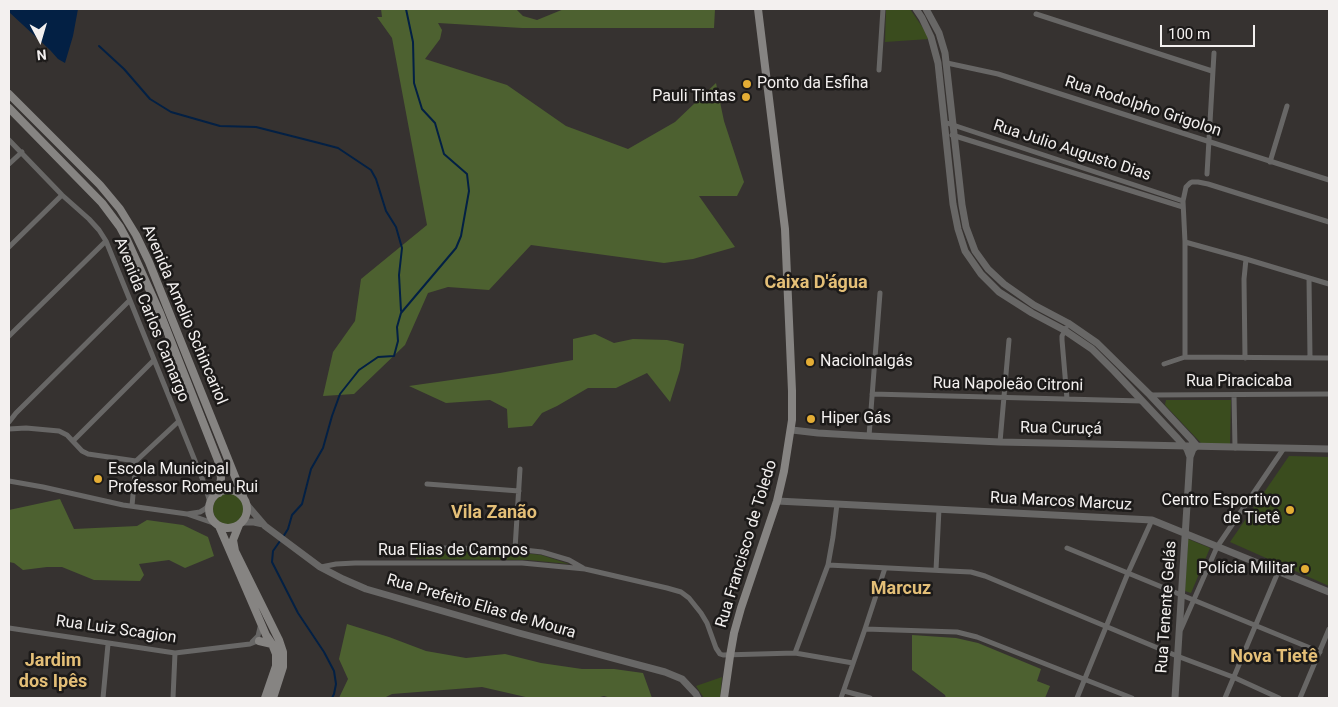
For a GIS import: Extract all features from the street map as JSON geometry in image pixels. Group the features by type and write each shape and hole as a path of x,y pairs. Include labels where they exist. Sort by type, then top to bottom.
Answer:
{"main road":[{"name":"Rua Francisco de Toledo","path":"724,698 734,633 777,501 792,430 786,229 758,9"},
{"name":"Avenida Amelio Schincariol","path":"9,94 100,185 120,209 136,235 150,262 246,502"},
{"name":"Avenida Amelio Schincariol","path":"9,108 102,203 127,240 160,313 219,463 221,478 219,493"},
{"path":"265,698 276,666 276,654 218,525 212,519 210,513 212,500 219,493 225,491 236,492 246,502 247,514 233,540 235,551 282,646 283,666 272,698"},
{"path":"218,525 229,528 240,524"},
{"path":"259,641 272,644"}],"street":[{"path":"880,70 883,9"},
{"path":"916,9 931,37 938,63 953,204 965,251 981,274 999,292 1032,313 1066,327 1097,343 1150,395 1194,443"},
{"path":"926,9 939,33 947,63 966,227 974,251 988,269 1004,284 1066,327 1092,349 1187,449 1190,457"},
{"path":"1036,14 1212,71"},
{"path":"1207,174 1214,53"},
{"name":"Rua Rodolpho Grigolon","path":"947,63 998,74 1329,180"},
{"path":"1270,162 1287,106"},
{"name":"Rua Julio Augusto Dias","path":"944,122 1183,201"},
{"name":"Rua Julio Augusto Dias","path":"946,135 1183,207"},
{"name":"Avenida Carlos Camargo","path":"9,140 62,195 89,219 106,241 204,483 210,504"},
{"path":"9,164 22,152"},
{"path":"1185,357 1183,201 1186,187 1190,183 1208,184 1329,222"},
{"path":"9,247 62,195"},
{"path":"9,336 106,241"},
{"path":"1185,242 1329,284"},
{"path":"1245,358 1244,279 1246,259"},
{"path":"1308,278 1310,358"},
{"path":"869,436 880,293"},
{"path":"9,422 130,300"},
{"path":"1066,327 1062,340 1067,399"},
{"path":"1000,442 1009,340"},
{"path":"1164,364 1185,357 1329,358"},
{"path":"73,441 154,360"},
{"name":"Rua Napoleão Citroni","path":"872,394 1142,401"},
{"name":"Rua Piracicaba","path":"1150,395 1329,394"},
{"path":"1234,395 1235,448"},
{"path":"132,506 136,461 179,421"},
{"path":"9,429 26,428 63,433 82,451 88,454 136,461"},
{"name":"Rua Curuçá","path":"792,430 869,436 1000,442 1184,446 1194,443 1235,448 1329,449"},
{"name":"Rua Tenente Gelás","path":"1174,698 1190,457 1194,443"},
{"path":"1178,634 1217,547 1284,448"},
{"path":"515,549 520,469"},
{"path":"9,481 123,505 187,514 218,525"},
{"path":"204,483 219,493"},
{"path":"427,484 519,491"},
{"name":"Rua Marcos Marcuz","path":"777,501 1152,520 1329,592"},
{"name":"Rua Prefeito Elias de Moura","path":"246,502 264,525 320,567 366,589 665,672 682,679 698,698"},
{"path":"187,514 200,512 210,504"},
{"path":"795,653 828,565 837,504"},
{"path":"936,570 939,509"},
{"path":"1077,698 1141,542 1152,520"},
{"path":"240,524 254,522 264,525"},
{"name":"Rua Elias de Campos","path":"444,548 515,549 542,552 569,560 585,569"},
{"path":"1067,548 1320,652"},
{"name":"Rua Elias de Campos","path":"320,567 355,563 522,563 585,569 681,592 702,613 718,651 730,656"},
{"path":"828,565 971,572 985,576 1177,656 1233,677 1279,698"},
{"path":"841,698 885,568"},
{"path":"1225,698 1278,572"},
{"path":"259,641 266,635 270,622"},
{"path":"250,644 258,636 261,623"},
{"name":"Rua Luiz Scagion","path":"9,628 175,653 250,644 259,641"},
{"path":"865,629 957,632 971,635 1132,698"},
{"path":"1300,698 1329,630"},
{"path":"103,698 108,644"},
{"path":"174,698 175,653"},
{"path":"730,656 795,653 853,663"},
{"path":"844,691 870,698"}],"green space":[{"path":"381,9 516,9 523,16 537,20 564,9 715,9 714,28 522,28 438,23 442,30 440,39 425,59 507,85 566,126 628,149 675,122 716,83 724,121 744,182 737,196 699,196 735,247 693,259 664,263 531,245 489,290 448,287 428,293 405,345 354,394 323,396 333,352 355,321 361,279 427,225 392,38 377,17 382,17"},
{"path":"886,9 910,9 929,39 885,42"},
{"path":"595,334 614,343 633,339 667,340 684,344 680,370 670,402 647,373 616,388 588,388 542,413 532,426 508,428 507,409 490,400 446,403 409,386 573,360 573,339"},
{"path":"1166,400 1231,400 1230,445 1201,443 1165,405"},
{"name":"Centro Esportivo de Tietê","path":"1289,456 1329,457 1329,586 1230,542"},
{"path":"229,493 240,498 245,509 240,520 229,525 218,520 213,509 218,498"},
{"path":"60,499 74,529 137,526 147,520 183,525 208,537 214,556 185,568 169,560 139,564 144,575 140,581 94,580 62,567 23,570 14,563 9,562 9,510"},
{"path":"1188,539 1210,548 1191,593 1185,591"},
{"path":"416,551 512,552 541,555 569,564 528,560 416,559"},
{"path":"347,624 426,651 466,658 505,654 541,663 582,669 614,669 643,673 652,698 611,698 604,696 596,698 530,698 482,687 392,694 384,698 339,698 348,679 339,659"},
{"path":"912,635 956,638 978,643 1041,669 1037,681 1050,686 1045,698 946,698 945,695 912,670"},
{"path":"722,677 720,698 704,698 696,686"}],"water":[{"path":"9,9 78,9 65,63 58,59 9,12"}],"waterway":[{"path":"283,537 288,529 292,515 302,504 311,469 323,448 340,394 359,370 378,357 394,356 398,341 397,327 401,313 456,248 461,236 469,191 467,174 444,154 435,123 422,109 414,83 413,42 406,9"},
{"path":"99,46 124,69 150,99 171,112 220,126 256,127 338,148 371,170 376,179 386,211 396,227 402,248 399,275 401,311"},
{"path":"280,541 273,551 272,562 298,613 324,652 334,671 336,684 332,698"}],"place":[{"name":"Ponto da Esfiha","path":"747,84"},
{"name":"Pauli Tintas","path":"746,97"},
{"name":"Naciolnalgás","path":"810,362"},
{"name":"Hiper Gás","path":"811,419"},
{"name":"Escola Municipal Professor Romeu Rui","path":"98,479"},
{"name":"Centro Esportivo de Tietê","path":"1290,510"},
{"name":"Polícia Militar","path":"1305,569"}],"district":[{"name":"Caixa D'água","path":"816,283"},
{"name":"Vila Zanão","path":"494,513"},
{"name":"Marcuz","path":"901,589"},
{"name":"Nova Tietê","path":"1274,657"},
{"name":"Jardim dos Ipês","path":"53,671"}]}
